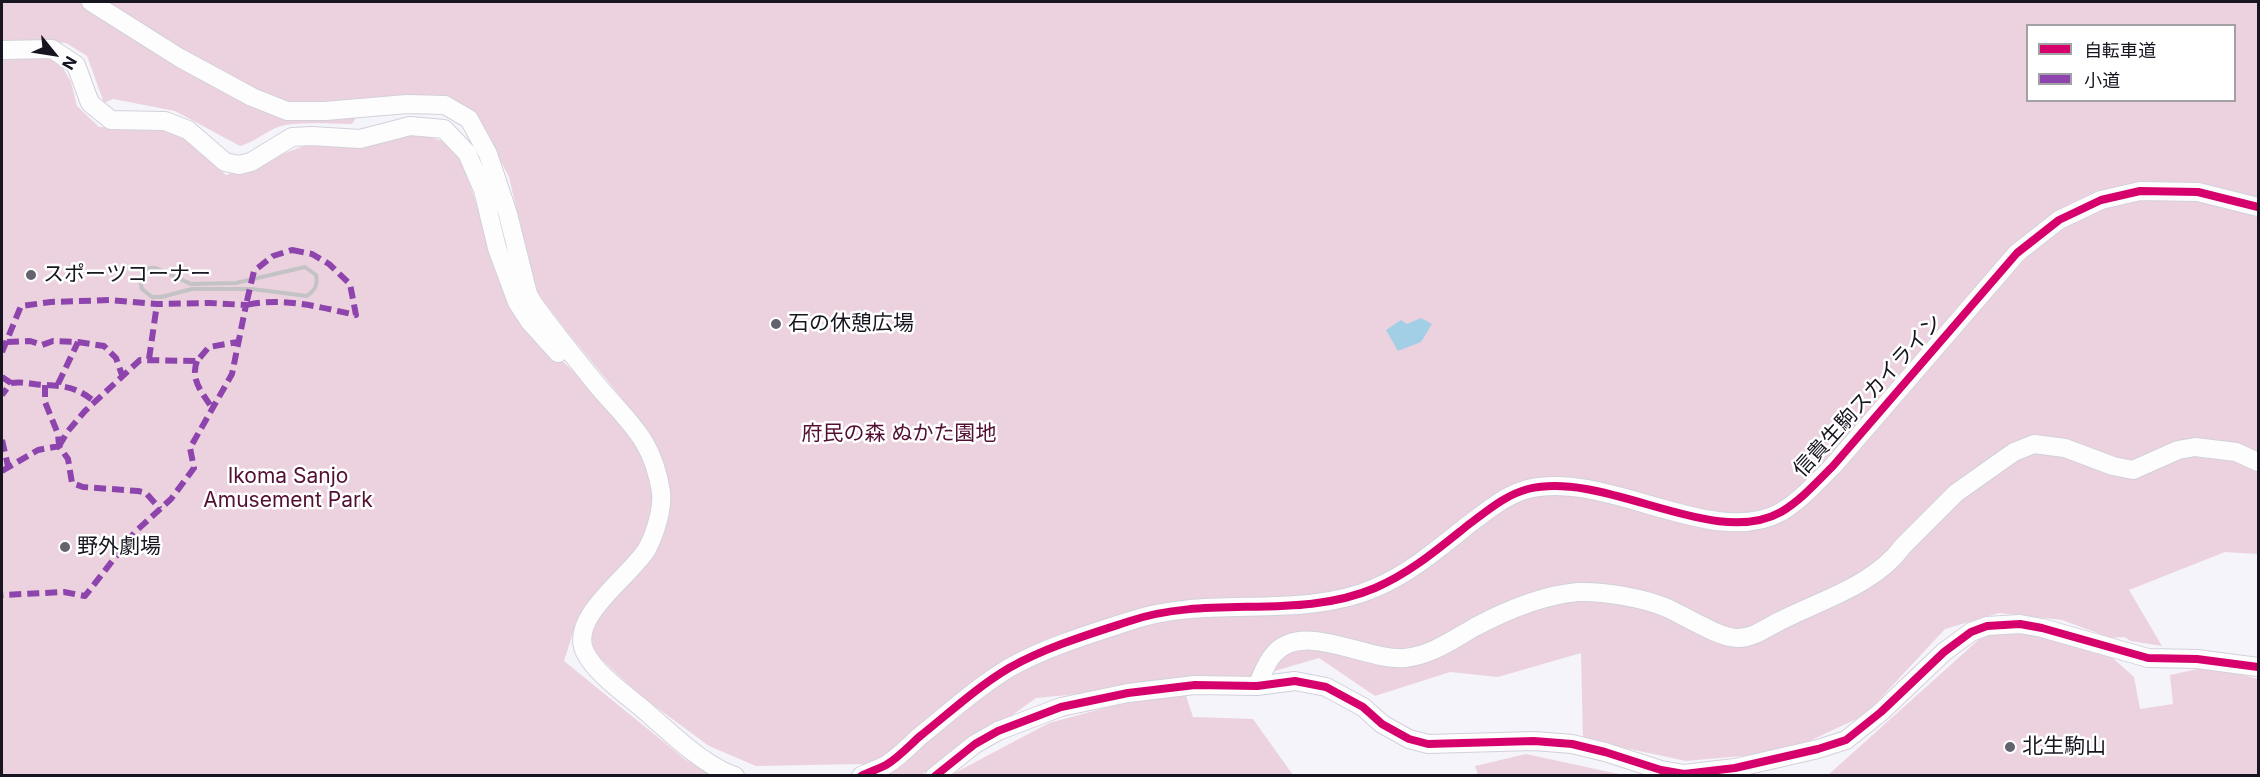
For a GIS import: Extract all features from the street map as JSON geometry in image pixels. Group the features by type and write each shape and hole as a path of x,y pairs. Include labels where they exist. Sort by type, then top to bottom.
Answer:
{"street":[{"path":"92,2 180,57 252,97 287,111 325,111 407,104 445,105 468,119 491,164 508,214 528,294 598,386 640,434 657,469 661,495 657,524 647,548 634,566 589,615 581,642 585,652 611,682 676,738 704,759 735,776"},
{"path":"2,50 52,49 76,65 90,103 111,120 165,122 188,130 225,162 239,165 250,162 292,137 360,139 410,126 444,129 467,153 483,190 497,248 517,302 530,322 567,366 584,382 598,386"},
{"name":"信貴生駒スカイライン","path":"861,776 887,764 965,700 1010,668 1050,649 1134,619 1172,611 1334,602 1374,589 1408,572 1498,503 1527,490 1558,485 1585,488 1711,520 1739,524 1755,522 1779,513 1801,498 1833,466 2017,253 2060,220 2101,200 2140,191 2198,192 2259,207"},
{"path":"1257,686 1274,654 1286,645 1302,641 1339,645 1403,658 1431,652 1515,607 1578,592 1634,598 1665,607 1713,631 1737,638 1755,634 1855,586 1896,555 1956,493 2014,452 2034,444 2065,448 2114,466 2133,470 2178,450 2195,447 2236,452 2259,462"},
{"path":"935,776 975,744 998,731 1061,707 1128,693 1185,686 1257,686 1290,681 1326,687 1363,707 1382,724 1409,739 1428,744 1534,741 1572,744 1661,770 1684,774 1736,768 1818,749 1845,740 1881,712 1944,652 1971,632 1987,626 2020,624 2042,628 2148,658 2198,659 2259,667"}],"green space":[{"name":"府民の森 ぬかた園地","path":"2,2 2258,2 2258,554 2225,552 2129,590 2162,646 2131,641 2124,637 2111,638 2062,620 1999,613 1945,629 1865,715 1786,752 1686,761 1583,739 1581,653 1498,677 1450,672 1375,696 1319,658 1251,678 1036,698 947,762 921,775 896,775 862,764 756,766 709,746 641,696 593,649 591,634 599,616 644,565 655,547 655,446 648,430 536,291 509,177 478,117 460,103 448,98 369,98 352,124 286,125 240,146 175,111 113,99 104,103 87,56 66,43 2,40"},
{"name":"Ikoma Sanjo Amusement Park","path":"57,58 71,82 77,106 99,127 154,129 182,133 226,175 312,143 361,147 419,134 446,142 464,165 502,285 522,324 595,391 640,445 654,489 652,512 646,536 634,559 577,620 564,661 686,760 711,775 2,775 2,59"},
{"path":"2036,630 2107,653 2134,677 2140,709 2173,704 2170,675 2211,666 2258,679 2258,775 1827,776 1985,634"},
{"path":"1184,690 1193,717 1253,719 1293,775 949,776 1049,723"},
{"path":"1526,754 1623,775 1478,775 1475,766"}],"water":[{"path":"1421,318 1432,324 1421,342 1398,351 1386,330 1401,320 1407,324"}],"railway":[{"path":"305,267 316,275 317,279 315,287 307,296 252,289 192,289 152,297 142,289 140,281 143,272 149,268 156,268 191,284 236,283 305,267"}],"marked path":[{"path":"292,250 312,254 329,264 350,284 356,315 288,303 246,305 254,271 273,256 292,250"},
{"path":"2,352 21,306 51,302 110,300 157,304 246,305 232,374 190,448 194,468 171,499 135,532 85,596 64,592 2,595"},
{"path":"149,359 157,304"},
{"path":"7,342 30,341 42,345 53,341 78,342 104,346 116,358 122,375"},
{"path":"58,384 78,342"},
{"path":"59,446 85,411 140,360 197,361 209,347 238,342"},
{"path":"197,361 196,380 212,408"},
{"path":"2,377 11,383 2,395"},
{"path":"11,383 66,387 78,391 95,402"},
{"path":"45,385 45,402 58,434 59,445"},
{"path":"2,440 8,466"},
{"path":"2,471 38,450 59,446 68,459 72,483 83,487 146,493 160,509"}],"cycle path":[{"path":"861,776 890,762 986,684 1009,668 1038,654 1099,631 1160,613 1222,607 1284,606 1346,598 1375,588 1400,575 1496,504 1528,489 1559,486 1591,490 1724,522 1754,521 1781,512 1802,496 1833,466 2017,253 2059,220 2101,200 2140,191 2198,192 2258,207"},
{"path":"935,776 975,744 998,731 1061,707 1128,693 1195,685 1257,686 1295,681 1326,687 1363,707 1382,724 1409,739 1428,744 1534,741 1572,744 1661,770 1684,774 1735,768 1818,749 1846,740 1881,712 1944,652 1971,632 1987,626 2020,624 2042,628 2148,658 2197,659 2258,667"}],"place":[{"name":"スポーツコーナー","path":"31,275"},
{"name":"石の休憩広場","path":"776,324"},
{"name":"野外劇場","path":"65,547"},
{"name":"北生駒山","path":"2010,747"}]}
